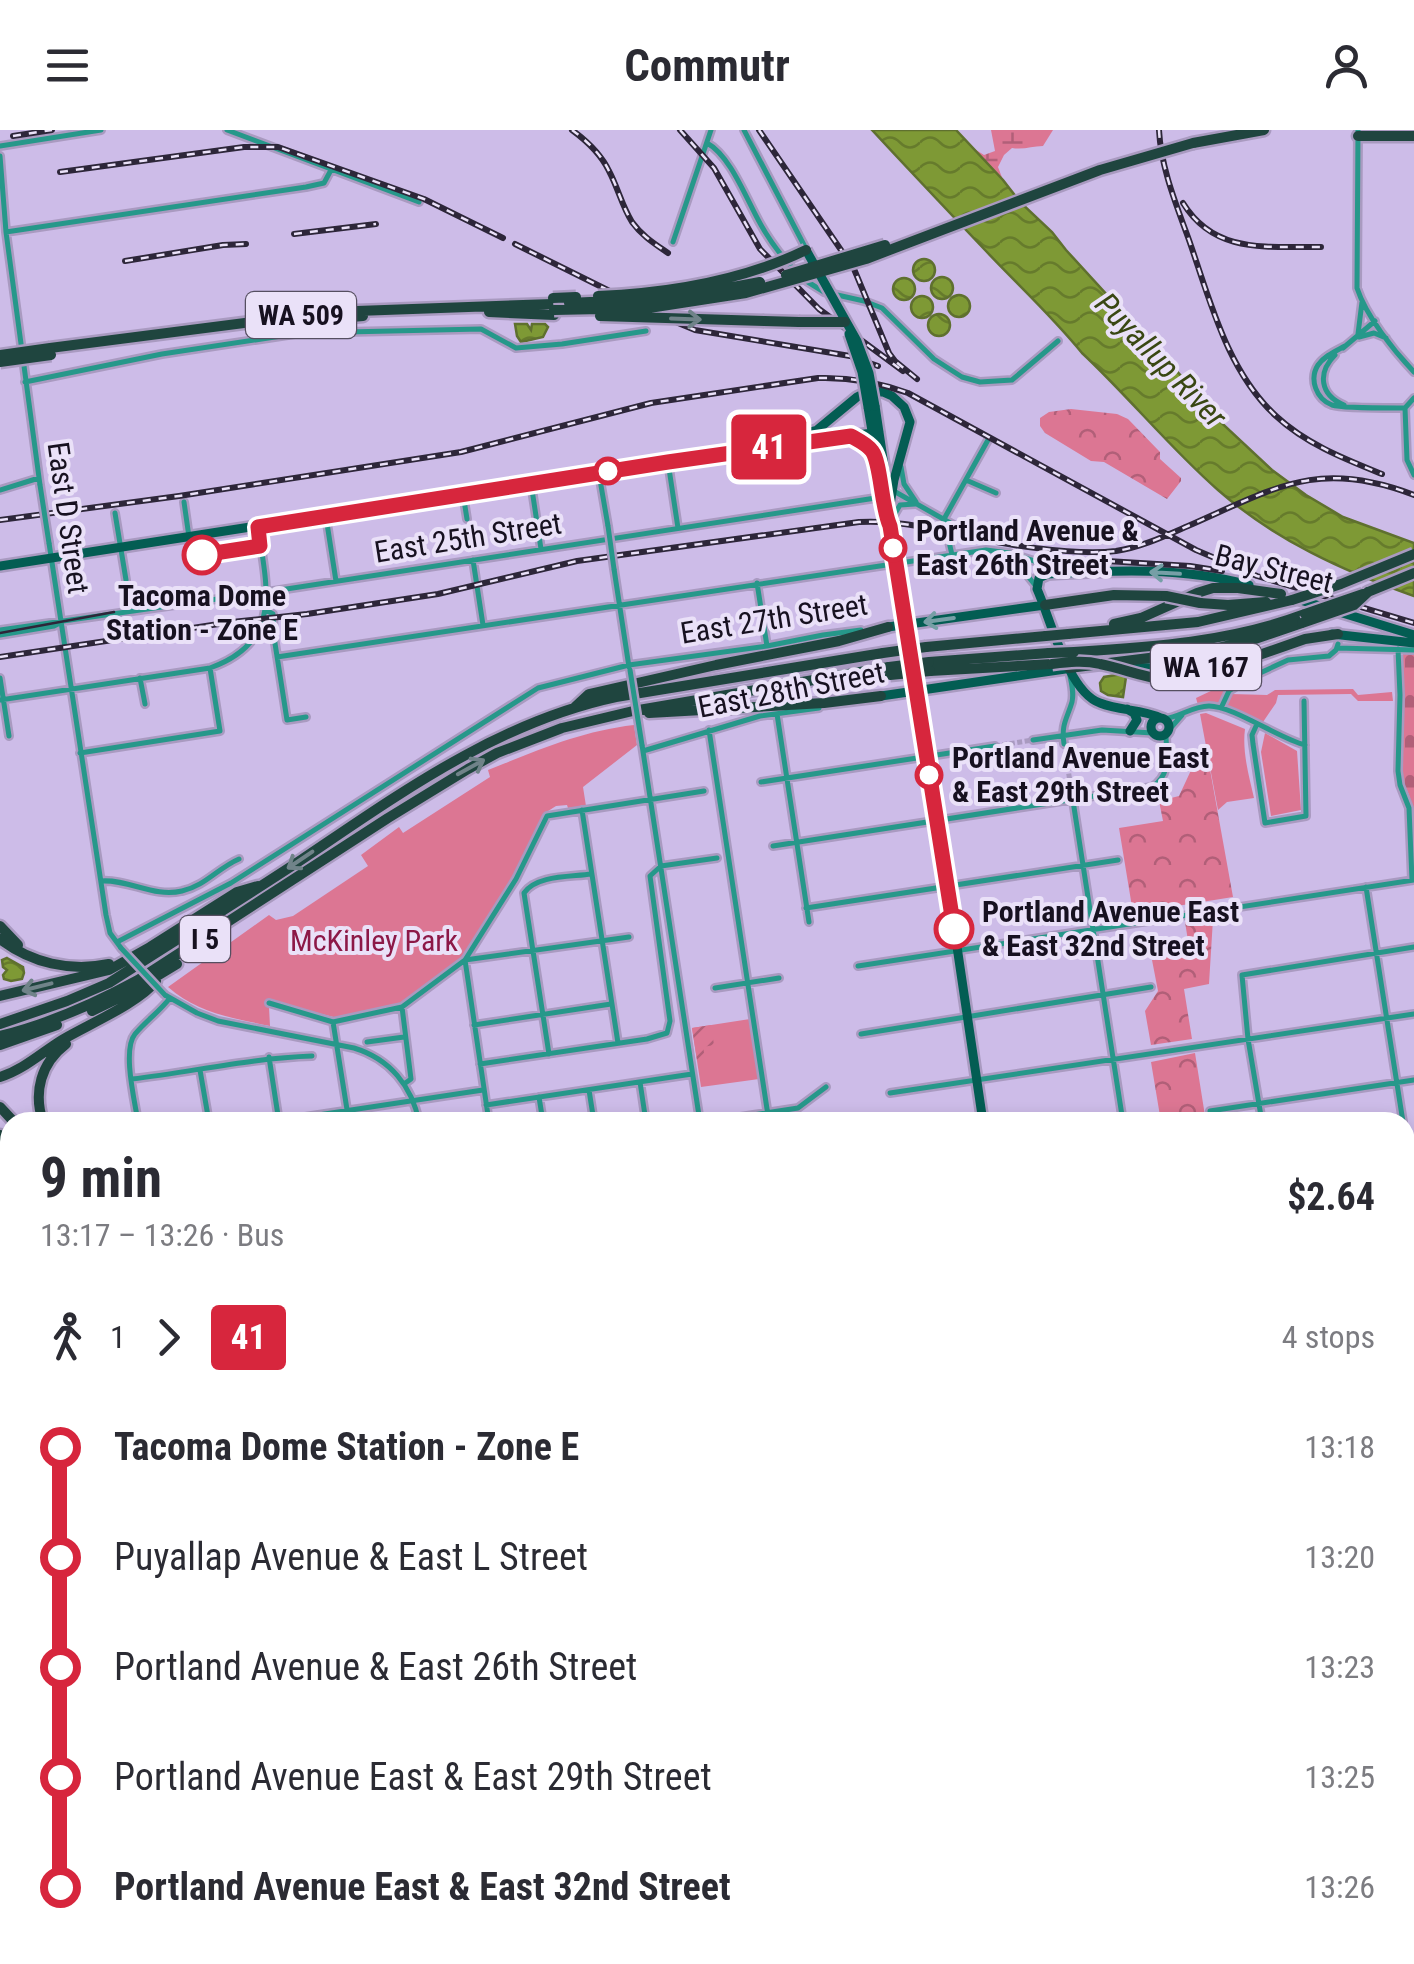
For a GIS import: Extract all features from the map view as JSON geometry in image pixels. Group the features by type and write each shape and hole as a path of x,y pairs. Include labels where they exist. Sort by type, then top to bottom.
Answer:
{"highway":[{"path":"554,307 662,299 754,284 860,254 1090,166 1226,130"},
{"path":"1193,140 1264,130"},
{"path":"1358,133 1414,136"},
{"path":"554,307 687,286 754,270 805,248"},
{"name":"WA 509","path":"50,352 283,316 426,302 554,307"},
{"path":"554,307 725,321 845,322"},
{"name":"WA 509","path":"0,358 306,321 554,307"},
{"path":"1040,596 1166,596 1200,603 1252,604 1341,584 1414,554"},
{"name":"I 5","path":"4,1033 90,1005 138,980 468,769 562,728 633,710 930,666 1051,658 1074,652 1231,646 1354,605 1368,592 1414,573"},
{"path":"1064,634 1137,620 1213,588 1238,588 1286,597"},
{"path":"1064,634 1198,622 1268,607 1286,597"},
{"path":"574,708 589,694 888,628"},
{"name":"I 5","path":"4,1033 109,983 455,760 574,708 926,646 1064,634"},
{"path":"1051,658 1094,662 1160,680 1179,680 1202,676 1297,642 1323,636 1340,640"},
{"path":"1069,668 1177,650"},
{"path":"633,710 654,713 884,696"},
{"name":"I 5","path":"4,1033 108,1004 162,974 388,818"},
{"path":"0,996 104,972 244,888 262,885"},
{"path":"0,926 14,942 33,954 80,967"},
{"path":"0,939 22,954 80,967 109,964 138,954"},
{"path":"40,1112 38,1089 48,1062 74,1038 150,989 162,974"},
{"path":"2,1076 131,1001"}],"main road":[{"path":"805,248 862,352 888,494 895,562 982,1112"},
{"path":"758,449 817,430 857,397 872,391 892,396 907,412 910,428 888,494"},
{"path":"851,436 865,424 871,408"},
{"path":"0,566 876,432"},
{"path":"876,432 876,456 888,494"},
{"path":"851,436 876,456"},
{"name":"Bay Street","path":"1040,596 1038,580 1042,575 1117,570 1207,576 1414,636"},
{"path":"1040,596 1064,634 1069,668 1078,687 1104,704 1163,718"},
{"name":"East 27th Street","path":"888,628 1025,608 1040,596"},
{"name":"Bay Street","path":"1069,668 1200,668 1302,636 1414,647"},
{"name":"East 28th Street","path":"884,696 1069,668"},
{"path":"918,713 926,696 936,688"},
{"path":"884,696 906,699 918,713"},
{"path":"1125,708 1137,718 1130,731"},
{"path":"1137,710 1158,730"},
{"path":"1158,730 1156,719 1163,718"}],"street":[{"path":"0,146 101,130"},
{"path":"227,130 418,202"},
{"path":"673,242 711,130"},
{"path":"744,130 805,248"},
{"path":"1358,133 1356,283 1362,302 1414,372"},
{"path":"708,142 723,156 762,228 800,277 824,292 882,308 953,373 977,382 1012,380 1058,341"},
{"name":"East D Street","path":"0,156 25,385 60,622 109,928 119,945"},
{"path":"6,232 306,187 324,183 331,170"},
{"path":"1356,338 1362,302"},
{"path":"1375,321 1320,362 1314,382 1318,395 1336,406 1405,408"},
{"path":"25,385 162,354 300,333 481,329 516,348 646,331"},
{"path":"1356,338 1374,334 1387,338"},
{"path":"1414,398 1405,408 1407,460 1414,474"},
{"path":"952,555 944,519 988,440"},
{"path":"903,452 900,474 918,504"},
{"path":"668,462 678,529"},
{"path":"599,473 698,1112"},
{"path":"0,490 39,478"},
{"path":"966,480 996,493"},
{"path":"531,483 542,550"},
{"path":"463,494 466,519"},
{"path":"888,494 918,504 968,532"},
{"name":"East 25th Street","path":"0,633 888,494"},
{"path":"184,502 188,537"},
{"path":"890,526 900,505 918,504"},
{"path":"115,514 126,580"},
{"path":"326,516 336,582"},
{"path":"2,699 210,668 227,661 249,646 266,610 258,527"},
{"path":"277,657 986,550 997,550 1022,570 1040,596"},
{"name":"Bay Street","path":"997,550 1050,566 1117,570"},
{"path":"473,560 483,625"},
{"path":"757,583 767,646"},
{"path":"266,610 273,614 287,720 306,717"},
{"name":"East 27th Street","path":"119,945 231,883 538,688 823,634 888,628"},
{"path":"1221,708 1234,686 1288,660 1329,656 1340,640 1398,649 1414,647"},
{"path":"858,966 1413,880 1409,808 1398,770 1398,649"},
{"path":"80,753 220,731 210,668"},
{"path":"1064,744 1064,718 1073,696 1069,668"},
{"path":"0,678 9,736"},
{"path":"140,678 145,704"},
{"name":"East 28th Street","path":"642,748 776,714 884,696"},
{"path":"1257,724 1252,735 1265,822 1306,816 1304,700"},
{"path":"1033,740 1062,733 1158,730 1201,707 1221,708 1305,745"},
{"path":"776,714 808,922"},
{"path":"1163,718 1182,715"},
{"path":"709,730 768,1112"},
{"path":"773,846 1152,788 1167,772 1166,753 1158,730"},
{"path":"761,782 995,746"},
{"path":"1071,788 1121,1112"},
{"path":"269,1004 333,1022 402,1007 465,960 516,878 547,816 704,792"},
{"path":"582,810 618,1044"},
{"path":"480,1064 618,1044 662,1036 669,1030 649,880 661,866 716,858"},
{"path":"101,881 180,892 202,884 224,866 239,860"},
{"path":"806,908 1118,860"},
{"path":"549,1054 524,898 526,889 538,882 591,874"},
{"path":"1366,888 1401,1112"},
{"path":"465,960 629,936"},
{"path":"119,945 167,997 197,1013 354,1048 379,1058 404,1084 417,1112"},
{"path":"1260,1112 1242,975 1414,947"},
{"path":"465,960 487,1112"},
{"path":"715,988 779,978"},
{"path":"861,1034 1151,988"},
{"path":"137,1112 131,1040 167,997"},
{"path":"474,1025 612,1004"},
{"path":"402,1007 411,1079 404,1084"},
{"path":"890,1094 1414,1014"},
{"path":"333,1022 347,1111"},
{"path":"367,1042 405,1037"},
{"path":"132,1079 270,1058 312,1056"},
{"path":"270,1058 276,1112"},
{"path":"200,1070 207,1112"},
{"path":"486,1105 692,1074"},
{"path":"1210,1111 1414,1080"},
{"path":"640,1082 644,1112"},
{"path":"774,1112 798,1108 826,1088"},
{"path":"341,1112 483,1090"},
{"path":"590,1090 593,1112"},
{"path":"539,1097 541,1112"}],"green space":[{"path":"991,130 1053,130 1043,146 1012,148 1004,155 998,167 1003,180 973,148 984,155 995,151"},
{"path":"1071,409 1117,414 1128,419 1181,478 1167,499 1045,433 1040,418 1049,412"},
{"path":"1403,654 1414,654 1414,827 1410,798 1402,782"},
{"path":"1234,680 1219,704 1198,705 1196,698"},
{"path":"1353,689 1358,695 1392,692 1393,701 1358,701 1351,694 1278,695 1263,722 1226,706 1231,694"},
{"path":"1200,714 1245,729 1245,755 1254,798 1227,802 1218,810"},
{"name":"McKinley Park","path":"634,725 637,745 583,787 586,806 556,806 545,813 509,885 465,957 400,1004 337,1018 268,1000 270,1026 203,1009 168,987 269,915 276,920 293,916 368,866 361,855 399,827 403,833 490,777 488,770 577,737"},
{"path":"1265,733 1297,751 1301,810 1271,816 1261,752"},
{"path":"1209,764 1233,897 1133,913 1119,828 1163,821 1159,801 1179,796 1193,766"},
{"path":"1213,919 1209,984 1184,989 1192,1039 1151,1045 1145,1011 1158,991 1152,960 1190,953 1185,922"},
{"path":"750,1019 759,1079 701,1087 692,1028"},
{"path":"711,1025 714,1045 703,1047 705,1058 697,1060 692,1028"},
{"path":"1195,1053 1204,1112 1159,1112 1151,1062"}],"water":[{"name":"Puyallup River","path":"872,130 956,130 1213,415 1272,470 1343,517 1414,543 1414,596 1361,576 1286,539 1218,490 1082,353"},
{"path":"924,259 932,262 932,278 924,281 916,278 913,270 916,262"},
{"path":"942,277 950,280 950,296 942,299 934,296 931,288 934,280"},
{"path":"904,278 912,281 912,297 904,300 896,297 893,289 896,281"},
{"path":"959,295 967,298 967,314 959,317 951,314 948,306 951,298"},
{"path":"922,296 930,299 930,315 922,318 914,315 911,307 914,299"},
{"path":"939,314 947,317 947,333 939,336 931,333 928,325 931,317"},
{"path":"515,324 527,324 531,330 532,324 548,327 543,337 521,342"},
{"path":"1104,677 1126,677 1123,697 1101,691"},
{"path":"7,958 23,967 22,979 4,979 7,970 2,960"}],"tunnel":[{"path":"995,746 1033,740"},
{"path":"1064,744 1071,788"}],"tram line":[{"path":"0,633 114,612"}],"railway":[{"path":"13,136 52,130"},
{"path":"572,130 602,159 636,227 668,253"},
{"path":"680,130 714,168 760,249 819,309 903,371"},
{"path":"759,130 854,269 889,353 917,379"},
{"path":"1159,130 1174,199 1222,334 1245,378 1276,416 1300,435 1382,474"},
{"path":"60,172 244,147 278,147 424,199 503,238"},
{"path":"1183,203 1196,220 1227,240 1262,246 1321,247"},
{"path":"294,234 376,224"},
{"path":"125,261 246,244"},
{"path":"515,244 695,330 850,356 878,366"},
{"path":"0,520 461,452 651,403 818,378 841,378 908,393 1196,550 1257,576 1414,623"},
{"path":"0,657 438,594 577,561 859,522 908,525 1036,548 1099,552 1144,544 1298,482 1350,479 1414,495"},
{"path":"1107,561 1222,571"}],"bus line":[{"name":"41","path":"202,555 260,546 258,527 851,436 876,456 954,929"}],"place":[{"name":"Portland Avenue & East 26th Street","path":"893,548"},
{"name":"Tacoma Dome Station - Zone E","path":"202,555"},
{"name":"Portland Avenue East & East 29th Street","path":"929,775"},
{"name":"Portland Avenue East & East 32nd Street","path":"954,929"}]}
